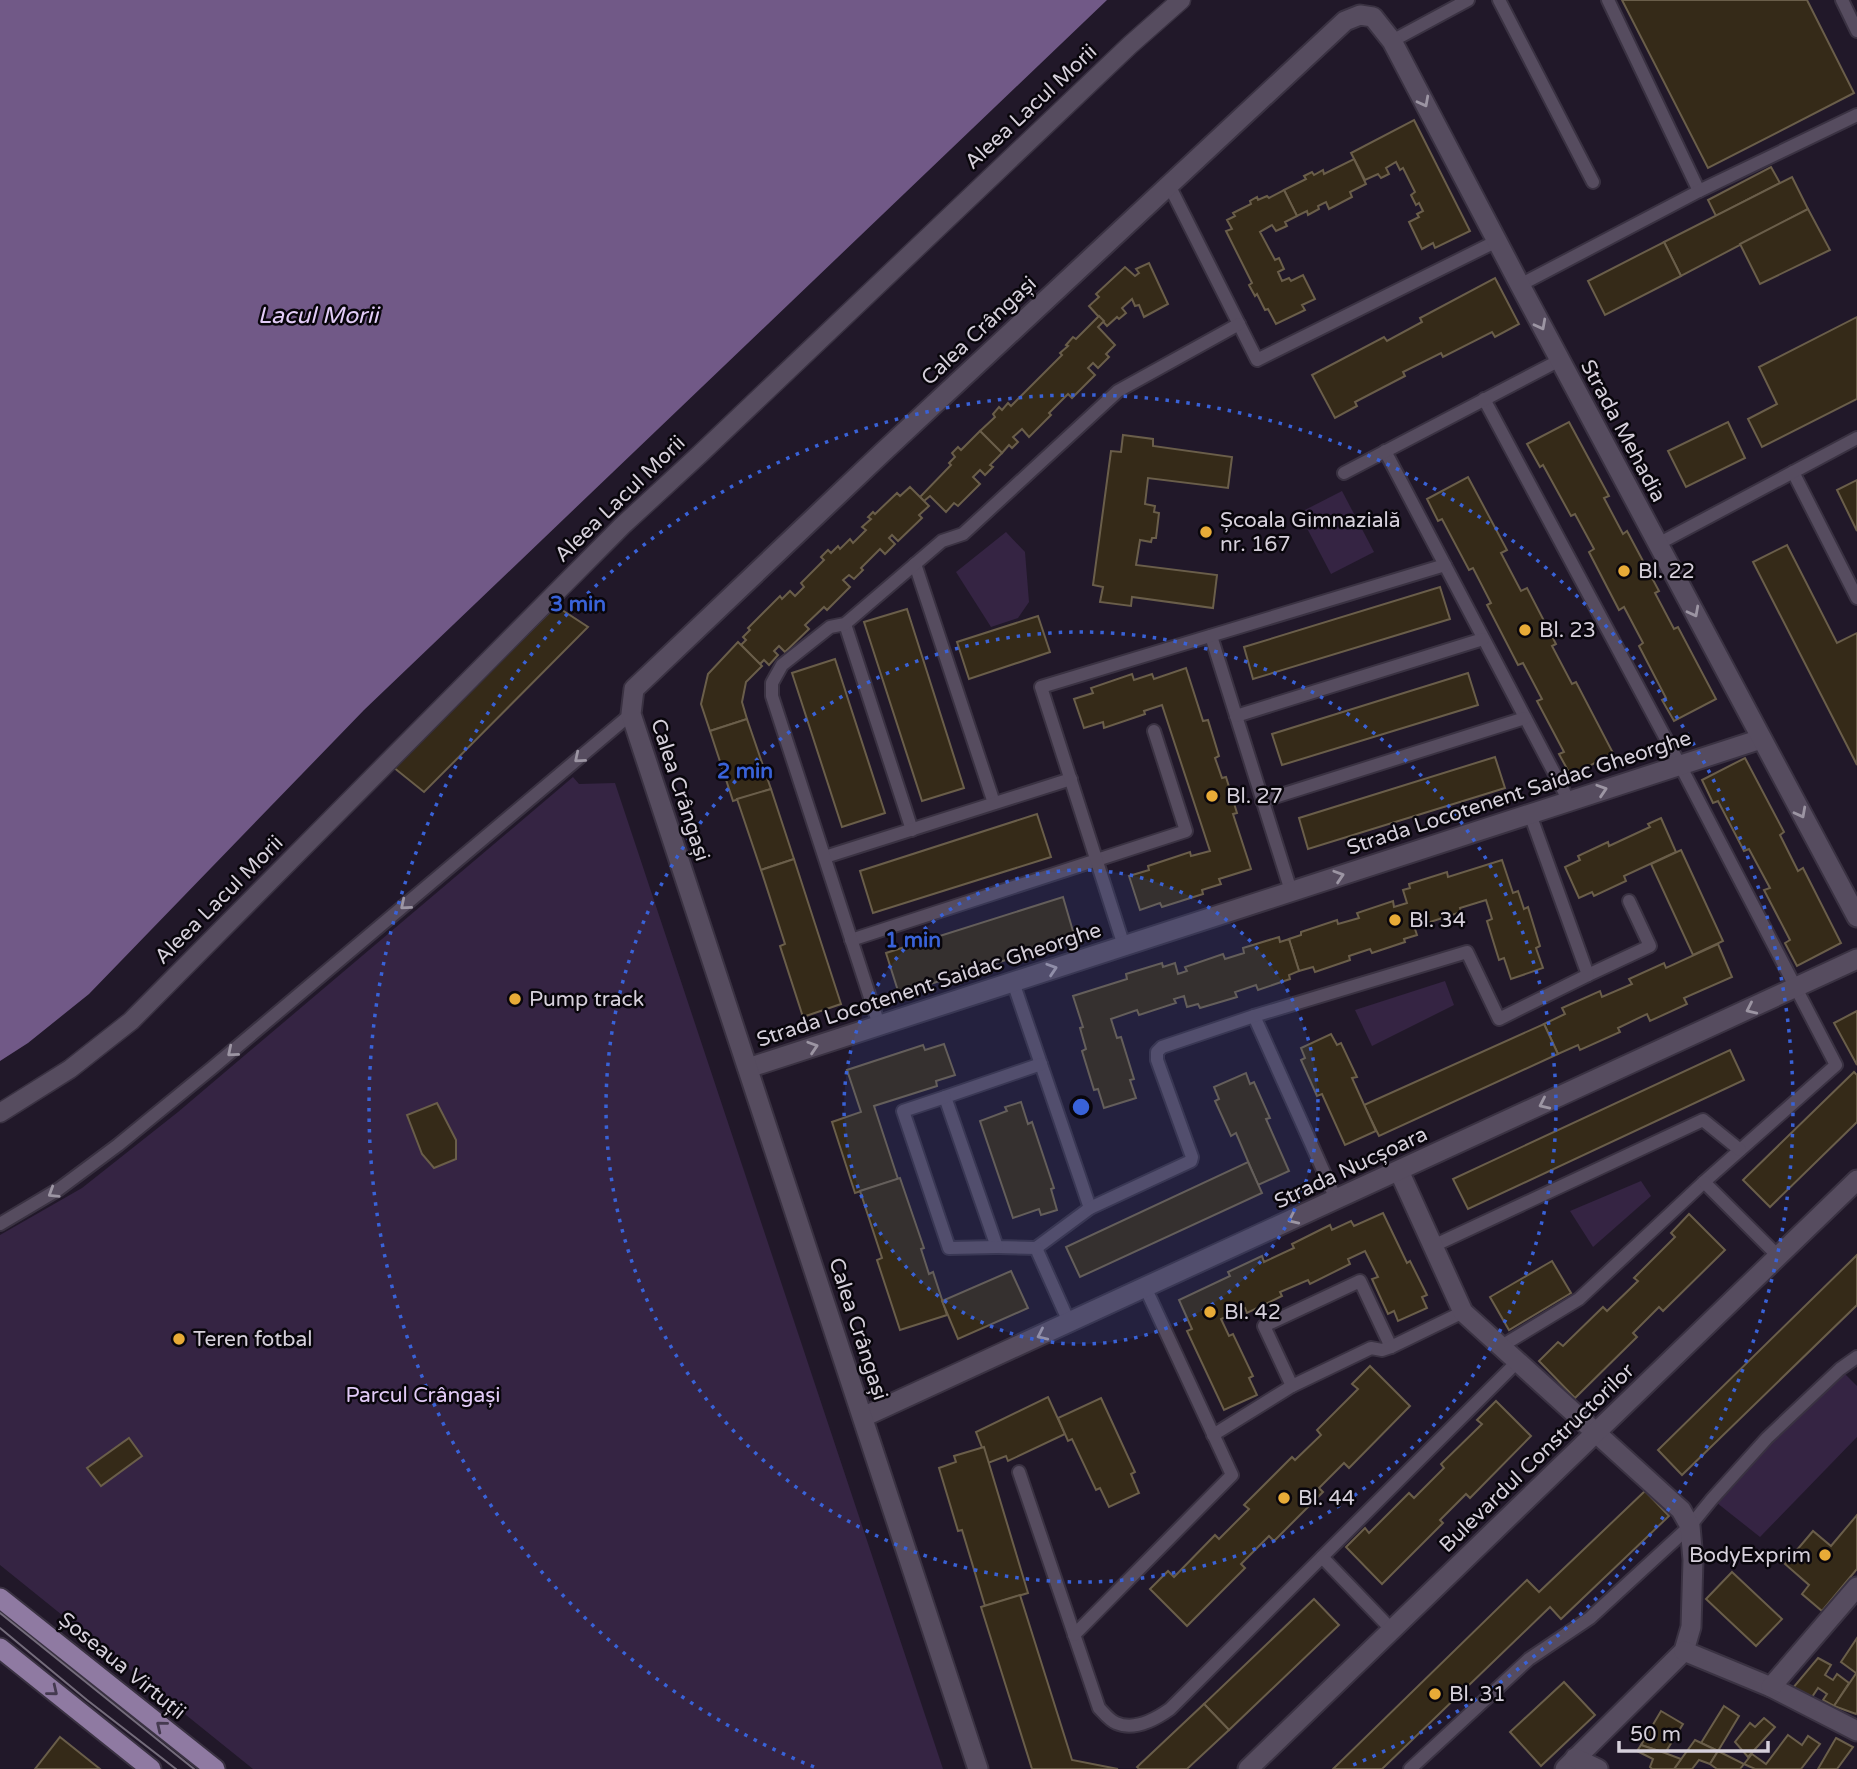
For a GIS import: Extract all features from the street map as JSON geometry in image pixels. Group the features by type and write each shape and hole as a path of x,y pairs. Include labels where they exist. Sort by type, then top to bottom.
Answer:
{"main road":[{"name":"Șoseaua Virtuții","path":"0,1598 215,1769"},
{"path":"0,1648 151,1769"}],"street":[{"name":"Aleea Lacul Morii","path":"0,1113 70,1069 131,1021 622,526 1120,54 1181,0"},
{"name":"Calea Crângași","path":"978,1769 631,715 634,689 1345,20 1360,15 1373,17 1392,41"},
{"name":"Strada Mehadia","path":"1392,41 1857,917"},
{"name":"Strada Locotenent Saidac Gheorghe","path":"748,1068 1761,738"},
{"name":"Strada Nucșoara","path":"863,1417 1857,959"},
{"path":"1399,1171 1463,1312 1681,1510 1690,1526 1693,1560 1691,1627 1684,1651 1570,1764"},
{"name":"Bulevardul Constructorilor","path":"1248,1769 1857,1180"},
{"path":"1771,1688 1857,1587"},
{"path":"1684,1651 1771,1688 1857,1731"},
{"path":"1570,1764 1598,1769"}],"lane":[{"path":"1392,41 1468,0"},
{"path":"1499,0 1594,182"},
{"path":"1608,0 1699,191"},
{"path":"1842,0 1857,31"},
{"path":"1520,285 1699,191 1857,115"},
{"path":"1169,185 1257,360 1497,241"},
{"path":"879,1025 772,696 772,683 782,666 830,626 845,624 942,541 963,534 1118,391 1239,324"},
{"path":"1344,473 1560,360"},
{"path":"1484,399 1680,765 1836,1065 1704,1182 1579,1299 1500,1347"},
{"path":"1658,544 1857,438"},
{"path":"1385,451 1569,801"},
{"path":"1793,472 1857,598"},
{"path":"915,564 994,803"},
{"name":"Strada Locotenent Saidac Gheorghe","path":"1124,946 1041,687 1445,565"},
{"path":"845,624 912,830"},
{"path":"1211,636 1291,891"},
{"path":"1236,716 1483,639"},
{"path":"0,1224 59,1189 181,1094 631,715"},
{"path":"1262,801 1525,718"},
{"path":"851,940 1186,831 1154,731"},
{"path":"825,857 1071,779"},
{"path":"1530,814 1588,975"},
{"path":"1041,1064 903,1111 949,1248 1036,1248 1090,1208 1189,1163 1192,1159 1157,1060 1159,1048 1254,1016 1467,952 1499,1019 1650,946 1629,901"},
{"path":"1013,982 1090,1208"},
{"path":"1254,1016 1336,1199"},
{"path":"945,1097 997,1247"},
{"path":"1433,1247 1703,1121 1740,1150"},
{"path":"1704,1182 1778,1256"},
{"path":"1036,1248 1069,1322"},
{"path":"1292,1386 1264,1326 1360,1281 1391,1347"},
{"path":"1074,1635 1232,1475 1145,1287"},
{"path":"1213,1435 1292,1386 1371,1349 1391,1347 1463,1312"},
{"path":"1410,1769 1529,1659 1590,1618 1690,1526 1767,1438 1857,1356"},
{"path":"1019,1472 1099,1708 1116,1724 1149,1721 1170,1709 1517,1362"},
{"path":"1322,1557 1392,1630"}],"green space":[{"path":"1342,491 1374,552 1331,574 1299,513"},
{"path":"1006,532 1025,552 1029,602 1018,618 991,627 956,572"},
{"name":"Parcul Crângași","path":"573,777 579,784 615,783 943,1769 253,1769 0,1565 0,1235 82,1188 178,1112"},
{"path":"1445,981 1454,1005 1372,1046 1355,1010"},
{"path":"1641,1181 1651,1196 1593,1247 1570,1211"},
{"path":"1840,1369 1857,1386 1857,1437 1760,1537 1712,1499"}],"water":[{"name":"Lacul Morii","path":"0,0 1107,0 364,710 89,994 28,1043 0,1061"}],"building":[{"path":"1622,0 1807,0 1854,93 1708,168"},
{"path":"1414,120 1470,231 1435,248 1433,243 1422,249 1409,222 1419,217 1417,214 1423,211 1411,195 1415,192 1403,168 1400,170 1396,162 1386,168 1389,174 1381,178 1378,174 1365,180 1351,153"},
{"path":"1354,159 1366,184 1350,192 1352,197 1329,209 1326,202 1308,215 1307,211 1297,216 1284,190 1306,179 1304,176 1312,172 1314,175 1323,170 1324,174"},
{"path":"1771,167 1780,183 1716,216 1708,200"},
{"path":"1792,177 1808,209 1681,276 1664,242"},
{"path":"1284,190 1297,216 1285,222 1287,226 1276,231 1272,225 1260,232 1275,260 1279,258 1284,269 1278,272 1282,281 1289,278 1291,281 1303,275 1315,299 1302,305 1305,310 1276,324 1249,285 1252,283 1226,231 1232,229 1227,220 1235,216 1233,213 1251,204 1250,201 1257,197 1258,200 1267,196 1269,198"},
{"path":"1808,209 1830,250 1760,284 1740,244"},
{"path":"1664,242 1681,276 1605,315 1588,281"},
{"path":"1149,263 1168,304 1144,317 1139,305 1135,306 1132,299 1122,308 1126,313 1107,326 1089,306 1099,297 1096,294 1125,267 1135,276 1139,273 1136,269"},
{"path":"1495,278 1519,324 1495,337 1492,332 1443,357 1441,353 1403,372 1405,376 1355,402 1357,406 1335,418 1312,375 1384,337 1387,341 1422,322 1420,318"},
{"path":"1099,316 1104,321 1098,327 1115,345 1106,354 1109,357 1098,368 1093,363 1088,368 1095,375 1072,398 1068,394 1029,437 1022,429 1013,437 1018,442 1012,448 1009,445 1002,453 980,431 995,417 993,414 999,407 1002,410 1008,403 1011,406 1062,355 1060,353 1073,337 1076,339"},
{"path":"1857,317 1857,399 1762,447 1748,419 1777,404 1759,367"},
{"name":"Bl. 22","path":"1569,422 1609,496 1604,498 1623,534 1627,531 1659,591 1655,593 1674,629 1678,627 1716,699 1674,721 1662,700 1666,698 1639,646 1643,643 1624,607 1619,610 1589,552 1594,549 1575,514 1571,516 1543,465 1540,467 1527,444"},
{"path":"1728,422 1745,458 1686,487 1668,451"},
{"path":"980,431 1002,453 990,465 993,467 985,475 980,470 973,477 980,484 958,506 954,503 946,512 930,496 924,501 920,497 951,465 949,463 955,457 952,453 958,447 961,450"},
{"path":"1123,435 1153,439 1153,446 1232,457 1228,488 1148,478 1145,504 1155,506 1154,512 1159,513 1156,538 1152,538 1151,542 1140,540 1136,565 1217,575 1213,608 1132,597 1131,606 1100,602 1103,587 1093,585 1111,451 1121,452"},
{"name":"Bl. 23","path":"1468,477 1507,550 1501,553 1521,591 1527,588 1556,644 1552,646 1572,684 1576,682 1613,753 1571,776 1559,754 1564,752 1537,701 1542,699 1523,663 1518,665 1487,605 1491,603 1473,568 1469,570 1442,519 1438,521 1427,499"},
{"path":"1857,480 1857,531 1837,490"},
{"path":"910,487 929,506 919,515 922,518 898,541 892,535 889,538 895,544 885,554 880,549 854,579 849,575 843,580 850,587 827,610 824,607 805,625 809,629 785,652 779,646 774,651 778,655 769,665 764,660 760,664 741,645 746,640 743,637 750,630 748,628 780,596 782,599 790,591 795,596 804,587 801,583 824,560 821,557 828,550 831,553 838,546 840,549 850,539 853,543 866,530 862,527 871,519 868,517 873,512 875,514 897,493 900,496"},
{"path":"1787,545 1837,643 1857,633 1857,765 1753,562"},
{"path":"1440,587 1450,619 1253,679 1244,647"},
{"path":"556,606 588,627 424,792 393,767"},
{"path":"907,609 964,788 922,801 864,622"},
{"path":"1038,616 1050,652 969,679 957,642"},
{"path":"738,642 762,666 746,682 742,702 747,719 710,731 701,704 708,674"},
{"path":"835,659 885,813 842,827 792,673"},
{"name":"Bl. 27","path":"1186,668 1203,721 1208,720 1219,756 1215,758 1222,778 1226,777 1237,813 1233,814 1251,869 1219,879 1221,884 1202,890 1203,894 1162,907 1160,903 1140,910 1129,876 1149,870 1148,866 1190,852 1191,856 1210,851 1162,705 1104,728 1103,722 1084,728 1074,699 1093,693 1091,688 1132,674 1134,680 1152,674 1154,679"},
{"path":"1468,673 1478,705 1282,765 1272,734"},
{"path":"747,719 771,789 733,801 710,731"},
{"path":"1495,757 1505,788 1308,849 1299,818"},
{"path":"1745,758 1784,832 1780,835 1798,871 1803,868 1841,943 1797,966 1785,943 1790,940 1764,890 1770,888 1749,849 1744,851 1718,801 1713,803 1702,780"},
{"path":"771,789 794,859 761,870 737,799"},
{"path":"1037,814 1051,857 873,913 860,871"},
{"path":"1661,818 1676,852 1624,876 1626,881 1594,896 1592,892 1579,898 1565,867 1580,860 1578,856 1608,842 1609,846 1650,827 1648,824"},
{"path":"1681,850 1723,941 1693,955 1651,864"},
{"path":"794,859 841,1004 803,1017 780,946 785,944 761,870"},
{"name":"Bl. 34","path":"1502,860 1513,893 1518,891 1524,909 1528,907 1540,946 1536,948 1543,968 1511,979 1504,958 1499,960 1487,921 1492,919 1486,900 1460,908 1461,912 1424,924 1423,920 1413,923 1417,935 1404,939 1405,942 1372,953 1370,949 1349,956 1350,960 1315,972 1313,967 1299,971 1289,939 1301,935 1301,932 1337,920 1338,924 1359,918 1357,913 1393,901 1394,907 1407,903 1403,890 1410,888 1409,884 1447,872 1448,877"},
{"path":"1063,897 1075,938 899,994 886,953"},
{"path":"1279,937 1280,942 1289,939 1299,971 1289,975 1290,979 1258,990 1256,985 1235,992 1237,997 1200,1008 1198,1004 1187,1007 1184,996 1174,999 1176,1003 1139,1015 1137,1010 1111,1019 1117,1038 1121,1037 1134,1079 1130,1080 1136,1098 1104,1108 1098,1089 1094,1090 1082,1051 1086,1049 1080,1028 1083,1027 1073,996 1127,979 1126,974 1162,963 1163,967 1175,963 1178,974 1187,971 1185,967 1223,954 1225,959 1244,953 1243,948"},
{"path":"1718,944 1732,977 1684,998 1687,1004 1650,1021 1647,1014 1618,1028 1620,1032 1580,1050 1578,1045 1558,1054 1544,1024 1565,1014 1562,1008 1600,991 1602,997 1632,984 1629,979 1664,963 1666,968"},
{"path":"1857,1011 1857,1065 1834,1023"},
{"path":"1544,1024 1558,1054 1379,1136 1364,1105"},
{"path":"1331,1034 1337,1045 1341,1043 1357,1077 1352,1078 1376,1131 1345,1145 1322,1094 1317,1096 1301,1060 1305,1058 1301,1048"},
{"path":"944,1044 955,1075 936,1081 937,1086 874,1106 898,1179 855,1193 832,1122 861,1112 847,1070 923,1045 925,1050"},
{"path":"1730,1050 1744,1080 1468,1209 1453,1179"},
{"path":"1854,1072 1857,1075 1857,1122 1770,1207 1743,1180"},
{"path":"1246,1073 1250,1084 1254,1082 1270,1118 1266,1119 1289,1171 1258,1185 1236,1133 1231,1136 1215,1101 1219,1099 1214,1087"},
{"path":"1021,1102 1028,1124 1032,1122 1054,1188 1051,1189 1057,1210 1041,1215 1039,1209 1013,1218 980,1121 1007,1111 1005,1107"},
{"path":"437,1103 456,1140 456,1159 434,1168 422,1154 407,1115"},
{"path":"1248,1162 1262,1193 1080,1277 1066,1247"},
{"path":"900,1178 924,1248 921,1249 929,1274 933,1272 947,1315 900,1330 877,1260 882,1258 860,1191"},
{"name":"Bl. 42","path":"1383,1213 1407,1263 1410,1261 1427,1295 1422,1297 1427,1308 1398,1321 1394,1311 1388,1314 1372,1279 1378,1277 1365,1251 1348,1259 1350,1264 1310,1284 1308,1280 1280,1292 1282,1296 1247,1313 1245,1308 1221,1319 1229,1336 1233,1334 1253,1376 1249,1378 1257,1395 1224,1410 1187,1331 1192,1329 1179,1300 1230,1276 1228,1272 1262,1256 1264,1262 1294,1248 1292,1244 1330,1225 1332,1230 1351,1221 1354,1226"},
{"path":"1689,1214 1725,1250 1663,1311 1659,1307 1633,1333 1637,1337 1575,1398 1539,1361 1558,1342 1563,1346 1603,1307 1607,1311 1638,1281 1634,1278 1675,1237 1671,1233"},
{"path":"1857,1255 1857,1305 1682,1475 1658,1450"},
{"path":"1552,1261 1571,1293 1509,1330 1490,1297"},
{"path":"1011,1271 1028,1308 958,1339 942,1301"},
{"name":"Bl. 44","path":"1370,1366 1410,1406 1349,1468 1344,1463 1319,1488 1323,1492 1274,1541 1269,1536 1241,1564 1245,1568 1187,1626 1150,1589 1168,1571 1174,1577 1215,1535 1219,1539 1249,1509 1244,1505 1292,1457 1295,1460 1321,1435 1317,1430 1358,1389 1352,1384"},
{"path":"1048,1397 1065,1434 1008,1461 1006,1456 988,1463 976,1432"},
{"path":"1101,1398 1135,1472 1131,1474 1139,1493 1109,1507 1100,1488 1096,1490 1072,1439 1068,1441 1058,1418"},
{"path":"1496,1401 1531,1436 1470,1498 1466,1494 1440,1520 1443,1523 1382,1584 1346,1547 1365,1528 1369,1533 1409,1493 1414,1498 1444,1468 1441,1464 1482,1424 1477,1420"},
{"path":"129,1438 142,1456 101,1486 87,1468"},
{"path":"984,1447 1028,1593 985,1606 962,1530 958,1531 939,1468 956,1462 954,1456"},
{"name":"Bl. 31","path":"1645,1491 1669,1516 1561,1619 1550,1607 1382,1769 1333,1769 1527,1580 1539,1592"},
{"name":"BodyExprim","path":"1857,1515 1857,1569 1822,1611 1802,1594 1809,1585 1785,1564 1813,1531 1831,1546"},
{"path":"1732,1572 1782,1619 1756,1646 1706,1599"},
{"path":"1020,1595 1072,1760 1118,1769 1032,1769 981,1607"},
{"path":"1314,1599 1339,1625 1229,1730 1204,1704"},
{"path":"1857,1638 1857,1672 1856,1673 1841,1662"},
{"path":"1818,1658 1831,1665 1825,1675 1833,1680 1837,1674 1849,1683 1834,1706 1823,1700 1827,1694 1818,1688 1812,1697 1792,1689"},
{"path":"1857,1672 1857,1712 1856,1714 1834,1706"},
{"path":"1564,1682 1595,1715 1541,1766 1510,1732"},
{"path":"1204,1704 1229,1730 1187,1769 1137,1767"},
{"path":"1724,1706 1739,1716 1718,1751 1701,1743"},
{"path":"1661,1711 1683,1724 1665,1753 1641,1745"},
{"path":"1764,1718 1775,1727 1748,1757 1735,1742 1750,1723 1755,1727"},
{"path":"1788,1735 1802,1745 1808,1736 1820,1744 1801,1769 1755,1769 1744,1764 1752,1754 1766,1764"},
{"path":"60,1737 100,1769 35,1769"},
{"path":"1836,1738 1853,1747 1837,1769 1818,1769"},
{"path":"1695,1740 1718,1751 1710,1764 1699,1760 1692,1769 1674,1769"},
{"path":"1641,1745 1681,1759 1674,1769 1652,1769 1650,1767 1653,1759 1637,1751"},
{"path":"1718,1751 1744,1764 1740,1769 1717,1769 1710,1764"}],"tram line":[{"path":"0,1613 194,1769"},
{"path":"0,1628 176,1769"}],"place":[{"name":"Școala Gimnazială nr. 167","path":"1206,532"},
{"name":"Bl. 22","path":"1624,571"},
{"name":"Bl. 23","path":"1525,630"},
{"name":"Bl. 27","path":"1212,796"},
{"name":"Bl. 34","path":"1395,920"},
{"name":"Pump track","path":"515,999"},
{"name":"Bl. 42","path":"1210,1312"},
{"name":"Teren fotbal","path":"179,1339"},
{"name":"Bl. 44","path":"1284,1498"},
{"name":"BodyExprim","path":"1825,1555"},
{"name":"Bl. 31","path":"1435,1694"}]}
